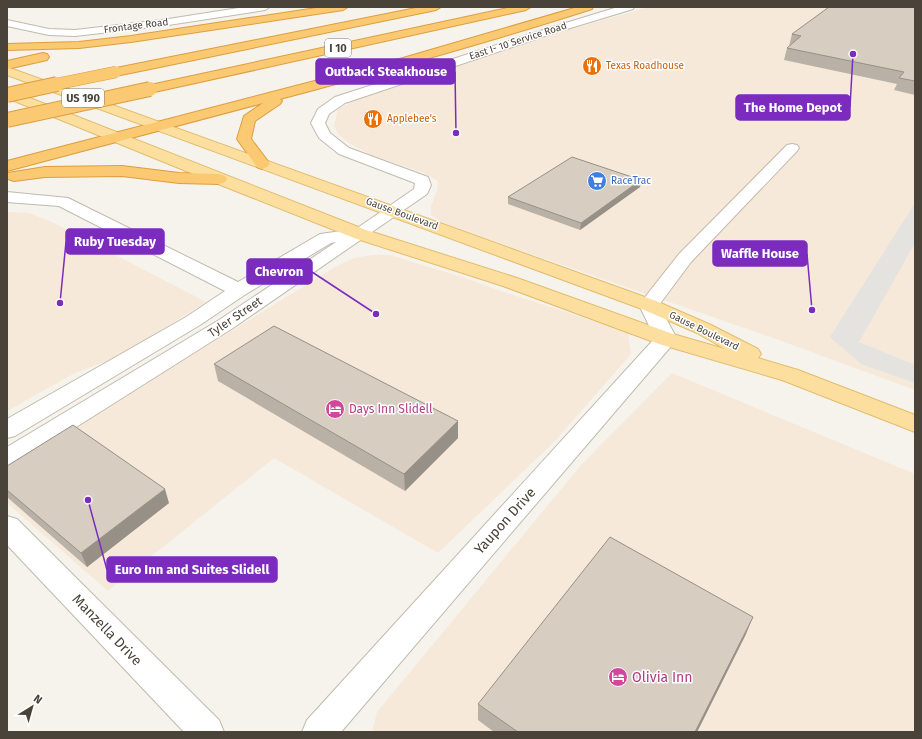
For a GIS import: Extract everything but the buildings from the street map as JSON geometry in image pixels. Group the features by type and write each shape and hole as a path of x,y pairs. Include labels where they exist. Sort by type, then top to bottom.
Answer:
{"highway":[{"path":"7,47 79,45 131,39 343,7"},
{"name":"I 10","path":"7,94 436,7"},
{"name":"I 10","path":"7,120 526,7"},
{"path":"7,166 295,92 528,26 588,7"},
{"path":"7,65 131,39"},
{"path":"262,164 244,139 249,120 260,110 295,92"},
{"path":"7,177 44,172 122,171 179,178 219,179"}],"main road":[{"name":"Gause Boulevard","path":"7,71 649,305 704,329 790,375"},
{"name":"Gause Boulevard","path":"7,94 360,234 510,282 666,339 790,375 915,424"}],"street":[{"name":"Frontage Road","path":"7,23 49,32 75,34 162,23 265,7"},
{"name":"East I- 10 Service Road","path":"360,234 421,191 423,185 422,180 344,151 324,135 318,123 323,112 328,107 340,100 374,88 629,7"},
{"path":"666,339 649,305 685,258 792,148"},
{"path":"7,197 62,201 239,290"},
{"name":"Tyler Street","path":"7,430 193,321 239,290 326,238 360,234"},
{"name":"Tyler Street","path":"7,459 226,324 360,234"},
{"name":"Yaupon Drive","path":"320,732 452,580 666,339"},
{"name":"Manzella Drive","path":"7,527 207,732"}],"shaded area":[{"path":"649,7 915,7 915,390 776,339 444,224 431,215 431,206 437,191 438,181 422,172 369,154 349,143 338,134 334,126 338,109 362,97 568,30"},
{"path":"915,203 915,243 859,342 915,365 915,383 861,364 830,337"},
{"path":"7,212 29,213 52,222 206,302 119,356 73,374 7,411"},
{"path":"372,255 390,255 462,277 628,332 631,354 555,441 438,553 274,458 108,591 7,503 7,469 335,267 354,258"},
{"path":"672,373 915,474 915,732 372,732 377,712 582,464"}],"place":[{"name":"The Home Depot","path":"853,54"},
{"name":"Texas Roadhouse","path":"592,66"},
{"name":"Applebee's","path":"373,119"},
{"name":"Outback Steakhouse","path":"456,133"},
{"name":"RaceTrac","path":"597,181"},
{"name":"Ruby Tuesday","path":"60,303"},
{"name":"Waffle House","path":"812,310"},
{"name":"Chevron","path":"376,314"},
{"name":"Days Inn Slidell","path":"335,409"},
{"name":"Euro Inn and Suites Slidell","path":"88,500"},
{"name":"Olivia Inn","path":"618,677"}]}
